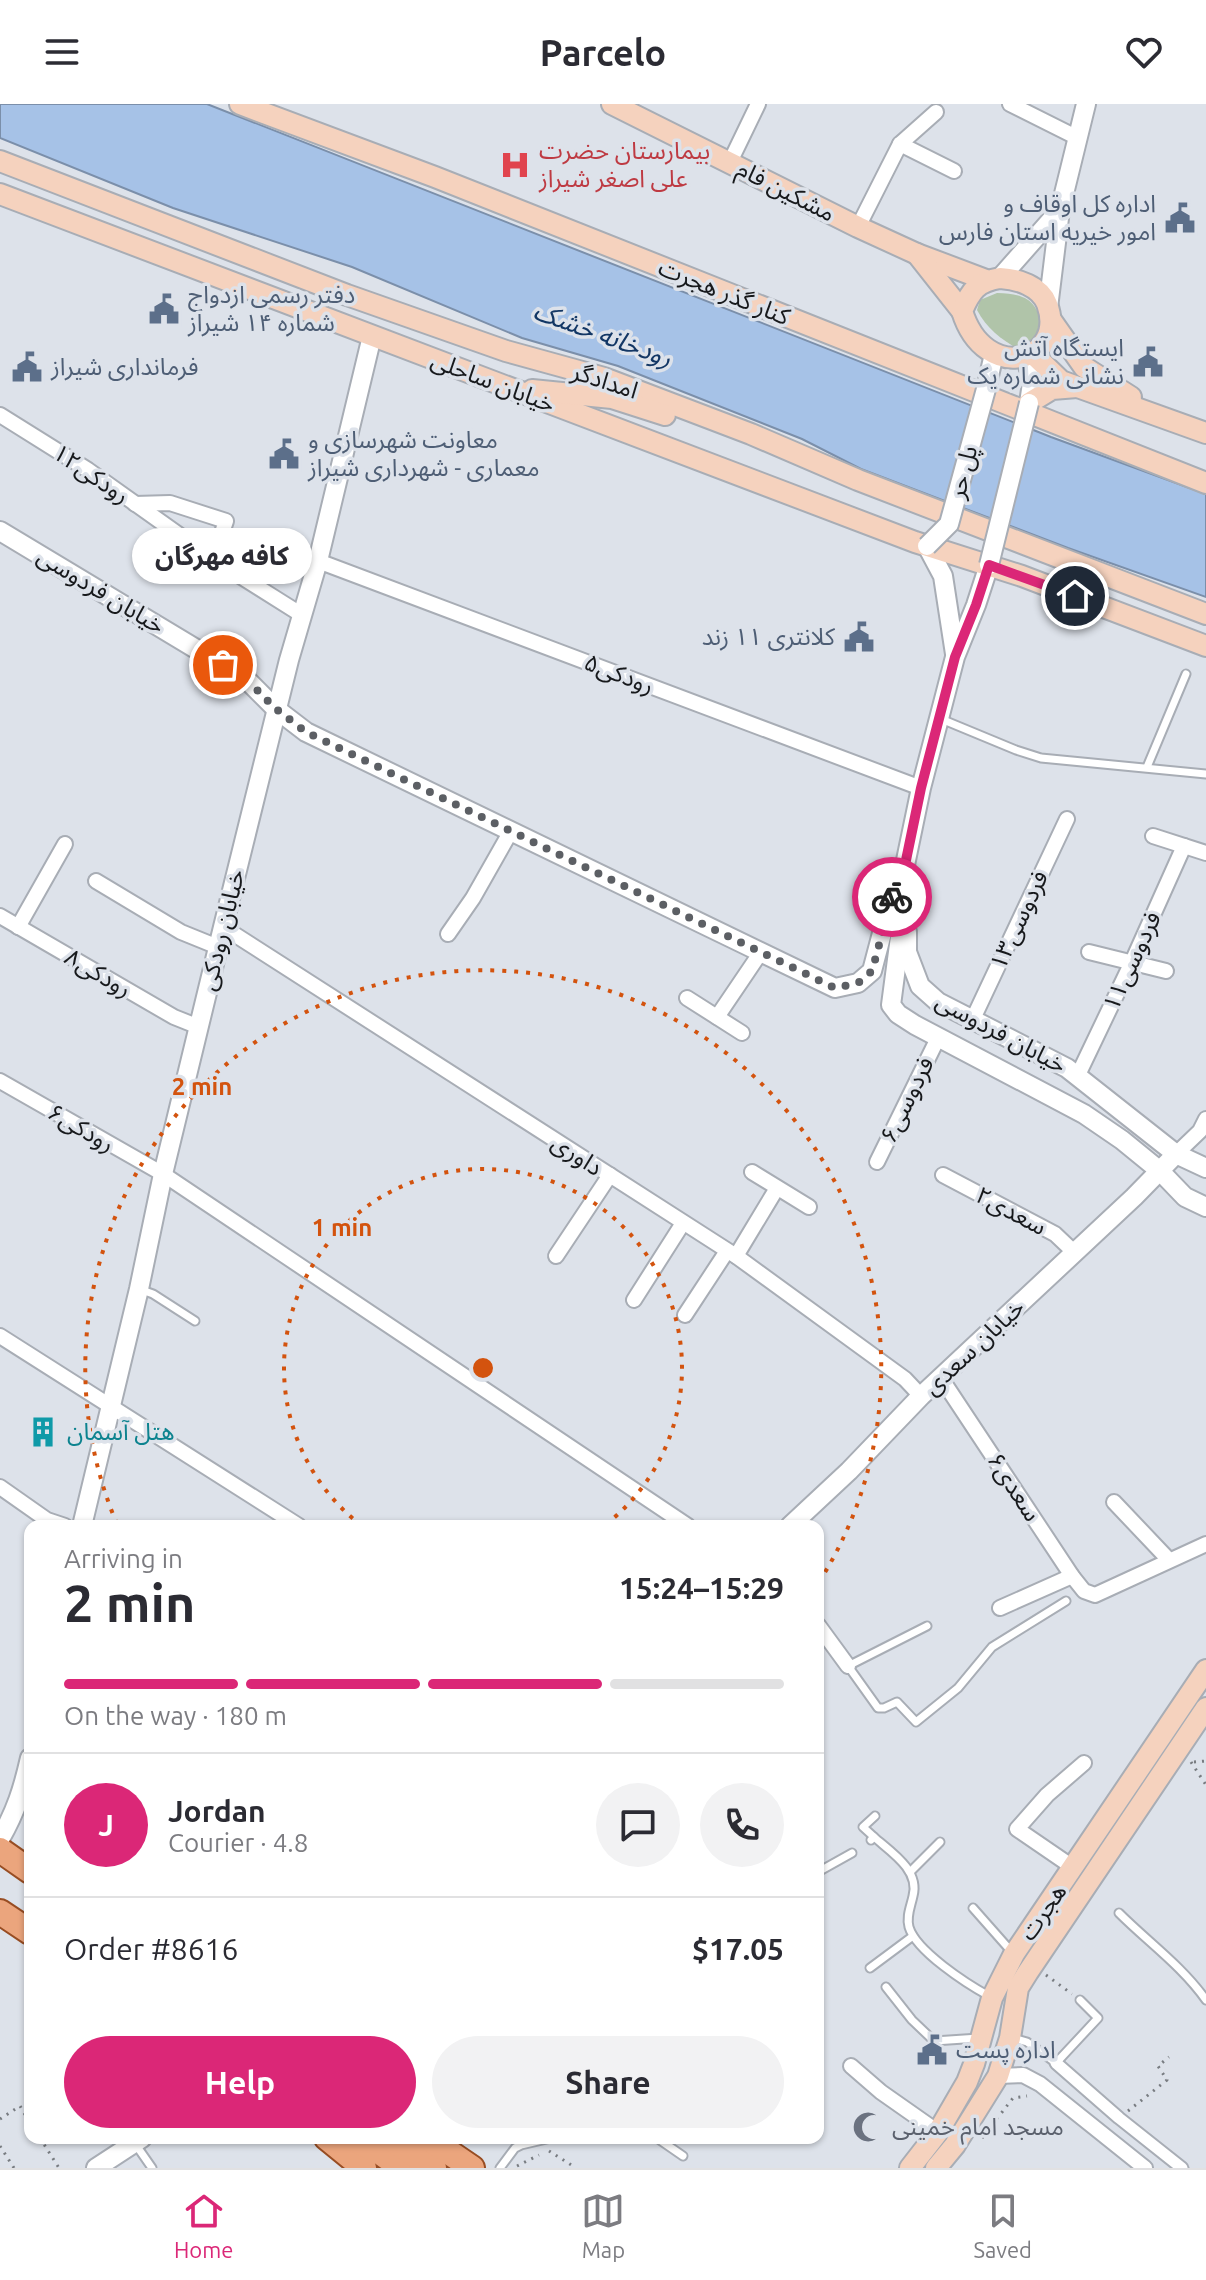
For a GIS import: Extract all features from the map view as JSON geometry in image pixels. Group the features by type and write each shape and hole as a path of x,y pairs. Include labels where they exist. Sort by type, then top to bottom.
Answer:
{"main road":[{"name":"کنار گذر هجرت","path":"240,104 435,177 1206,483"},
{"name":"مشکین فام","path":"624,107 858,227 917,254 993,279"},
{"name":"امدادگر","path":"0,161 362,300 506,351 604,378 1206,614"},
{"name":"خیابان ساحلی","path":"0,194 927,546 989,565 1206,646"},
{"name":"مشکین فام","path":"917,254 962,311"},
{"path":"1049,314 1047,336 1042,344 1029,355 1004,358 985,348 967,326 962,311 972,291 993,279 1013,279 1036,289 1084,367 1161,416"},
{"path":"1029,355 1061,381 1206,433"},
{"path":"505,387 612,398 858,480"},
{"path":"1029,403 1052,389 1078,387"},
{"name":"هجرت","path":"910,2168 938,2132 967,2082 992,1998 1014,1954 1206,1670"},
{"name":"هجرت","path":"936,2168 955,2145 998,2076 1010,2038 1018,1988 1184,1757 1206,1708"},
{"path":"0,1850 24,1867"},
{"path":"0,1912 24,1928"},
{"path":"334,2144 364,2168"},
{"path":"363,2144 402,2168"},
{"path":"413,2144 447,2153 472,2168"}],"street":[{"path":"730,162 758,104"},
{"path":"1010,104 1078,138"},
{"path":"1049,314 1060,210 1086,104"},
{"path":"858,227 900,144 936,112"},
{"path":"900,144 954,171"},
{"path":"993,279 1060,210"},
{"name":"خیابان رودکی","path":"83,1520 163,1174 276,709 318,561 372,336"},
{"name":"پل حر","path":"927,546 949,524 994,354"},
{"name":"پل حر","path":"906,875 921,788 939,718 955,657 989,565 1029,403 1032,383 1029,355"},
{"name":"رودکی۱۲","path":"0,415 88,470 213,559 302,615"},
{"path":"135,504 170,503 226,521 213,559"},
{"name":"خیابان فردوسی","path":"0,531 246,679 276,709 306,732 835,988 858,983 872,971 896,880 906,875"},
{"path":"927,546 943,576 955,657"},
{"name":"رودکی۵","path":"318,561 921,788"},
{"name":"فردوسی۱۳","path":"972,1021 1067,819"},
{"path":"448,934 473,898 511,831"},
{"path":"1153,836 1206,853"},
{"path":"18,927 65,844"},
{"name":"فردوسی۱۱","path":"1078,1075 1184,846"},
{"name":"خیابان فردوسی","path":"906,875 891,991 891,1005 898,1014 1084,1114 1160,1171 1185,1197 1206,1207"},
{"name":"خیابان فردوسی","path":"906,875 907,952 920,986 938,1002 1078,1075 1176,1154 1206,1168"},
{"path":"96,881 181,932 218,947"},
{"name":"رودکی۸","path":"0,916 174,1017 199,1027"},
{"name":"داوری","path":"223,927 732,1254 905,1379 921,1396"},
{"path":"717,1017 761,952"},
{"path":"1089,952 1166,971"},
{"path":"687,998 742,1033"},
{"name":"فردوسی۶","path":"877,1162 938,1038"},
{"name":"رودکی۶","path":"0,1081 163,1174 679,1520"},
{"path":"1176,1154 1200,1131 1206,1119"},
{"name":"خیابان سعدی","path":"796,1520 921,1396 1176,1154"},
{"path":"752,1172 809,1207"},
{"path":"556,1256 610,1175"},
{"name":"سعدی۲","path":"943,1175 1055,1234 1075,1253"},
{"path":"685,1315 777,1188"},
{"path":"634,1300 683,1223"},
{"path":"0,1336 290,1520"},
{"name":"سعدی۶","path":"941,1378 1072,1576 1089,1594 1095,1595 1169,1560"},
{"path":"0,1487 47,1520"},
{"path":"1114,1502 1169,1560 1206,1544"},
{"path":"1000,1608 1072,1576"},
{"path":"824,1633 848,1666"},
{"path":"1074,1868 1017,1829 1047,1795 1084,1763"},
{"path":"0,1839 14,1814 24,1784"},
{"path":"1056,2063 1182,2168"},
{"path":"851,2066 881,2092 938,2132"},
{"path":"998,2076 1023,2075 1040,2084 1145,2168"},
{"path":"96,2168 134,2144"}],"lane":[{"path":"1147,767 1186,674"},
{"path":"939,718 1041,758 1206,774"},
{"path":"139,1289 153,1294 195,1321"},
{"path":"927,1626 848,1666 878,1708 897,1702 916,1722 958,1688 992,1647 1066,1601"},
{"path":"875,1816 863,1827 897,1857 910,1872 915,1885 908,1924 913,1936 940,1963 992,1998"},
{"path":"910,1872 940,1842"},
{"path":"824,1869 852,1853"},
{"path":"973,1908 1014,1954"},
{"path":"1119,1913 1151,1945 1165,1954 1206,2000"},
{"path":"870,1968 913,1936"},
{"path":"886,1987 912,2020 934,2041 981,2038"},
{"path":"1010,2038 1027,2042 1056,2063 1098,2018 1080,2000"},
{"path":"140,2144 152,2168"},
{"path":"500,2168 515,2148 525,2144"},
{"path":"666,2144 683,2156"}],"path":[{"path":"1184,1757 1206,1761"},
{"path":"1184,1757 1206,1785"},
{"path":"1043,1973 1080,2000"},
{"path":"1119,2118 1167,2080 1158,2066 1169,2057"},
{"path":"975,2147 1013,2098 1030,2095"},
{"path":"0,2119 20,2106 24,2113"},
{"path":"44,2144 59,2168"},
{"path":"0,2146 14,2168"},
{"path":"514,2167 548,2150 576,2168"}],"green space":[{"path":"997,293 1018,295 1031,302 1039,315 1044,335 1020,350 996,333 977,310 980,300"}],"water":[{"name":"رودخانه خشک","path":"0,104 207,104 1051,437 1206,494 1206,597 861,469 802,439 618,366 522,338 352,267 173,208 0,138"}],"way so far":[{"path":"223,665 246,679 276,709 306,732 835,988 858,983 872,971 892,897"}],"place":[{"name":"بیمارستان حضرت علی اصغر شیراز","path":"515,165"},
{"name":"اداره کل اوقاف و امور خیریه استان فارس","path":"1180,218"},
{"name":"دفتر رسمی ازدواج شماره ۱۴ شیراز","path":"164,309"},
{"name":"ایستگاه آتش نشانی شماره یک","path":"1148,362"},
{"name":"فرمانداری شیراز","path":"27,367"},
{"name":"معاونت شهرسازی و معماری - شهرداری شیراز","path":"284,454"},
{"name":"کلانتری ۱۱ زند","path":"859,637"},
{"name":"کافه مهرگان","path":"223,665"},
{"name":"هتل آسمان","path":"43,1432"},
{"name":"اداره پست","path":"932,2050"},
{"name":"مسجد امام خمینی","path":"868,2127"}],"route":[{"path":"892,897 896,880 905,865 921,788 955,657 989,565 1075,596"}]}
